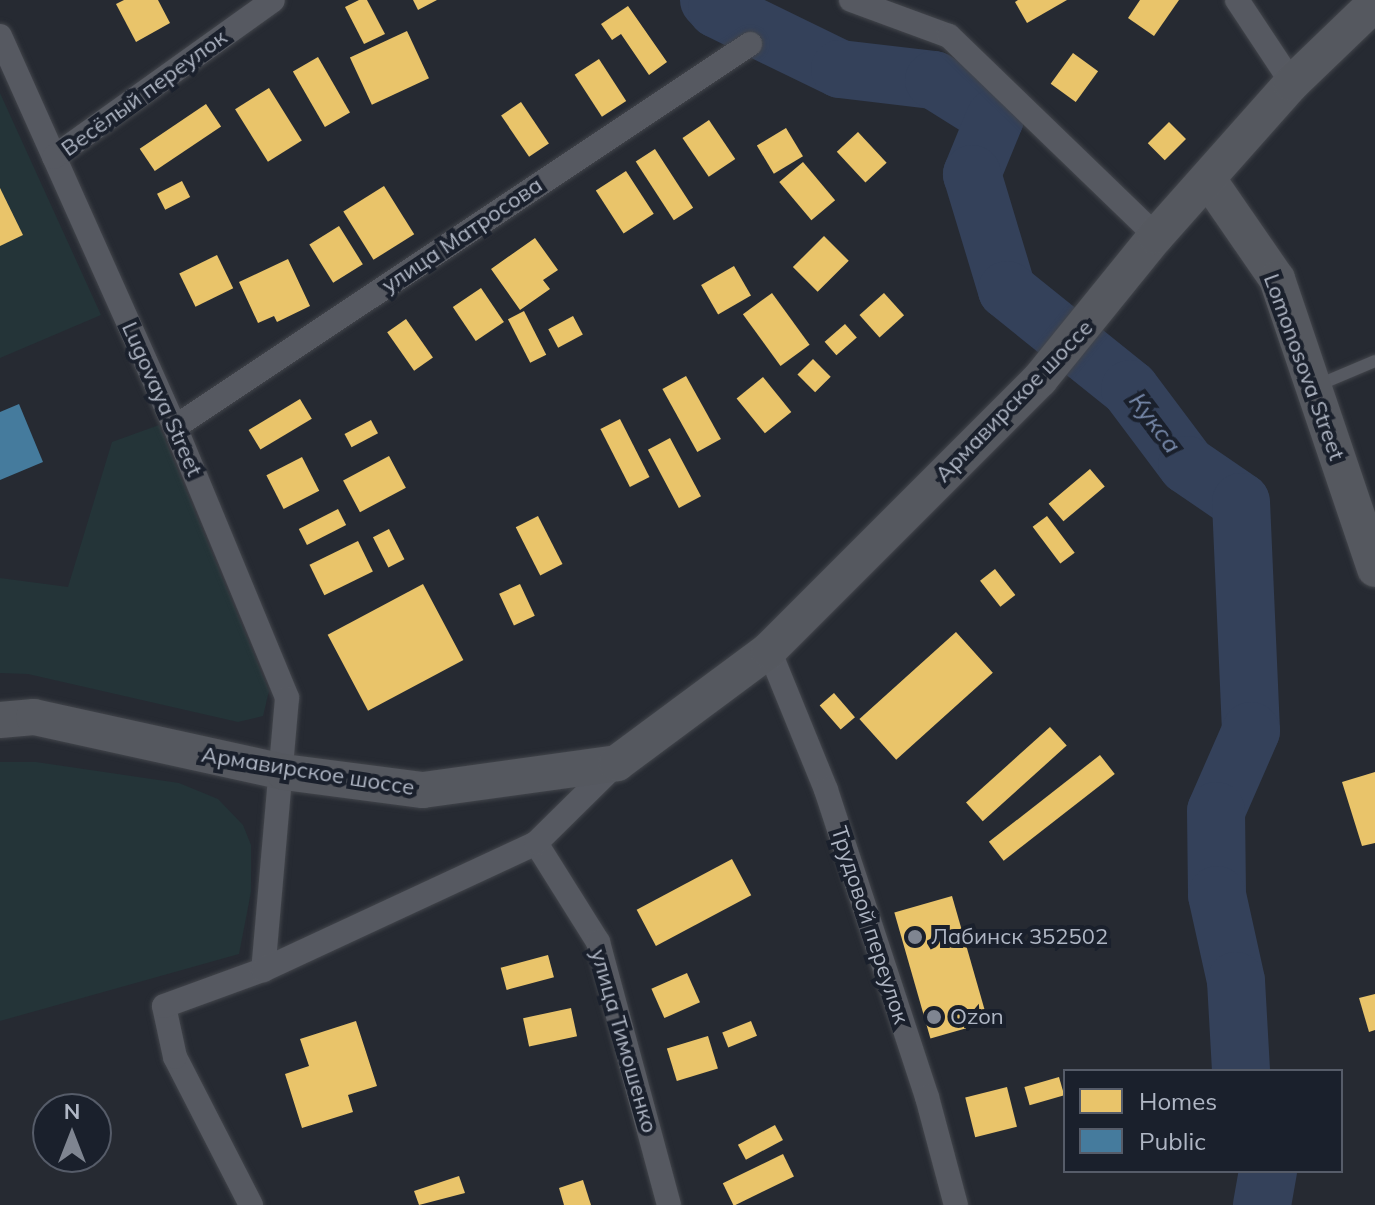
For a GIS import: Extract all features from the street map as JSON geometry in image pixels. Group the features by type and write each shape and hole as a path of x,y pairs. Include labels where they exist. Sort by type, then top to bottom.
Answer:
{"main road":[{"name":"Армавирское шоссе","path":"0,720 34,717 284,772 423,790 617,763 769,650 1040,379 1102,308 1156,236 1292,83 1375,3"},
{"name":"Lomonosova Street","path":"1208,179 1277,279 1375,569"}],"street":[{"name":"Весёлый переулок","path":"54,157 273,0"},
{"path":"851,0 949,36 1156,236"},
{"path":"1237,0 1292,83"},
{"name":"Lugovaya Street","path":"0,36 175,427 287,698 284,772 263,970"},
{"name":"улица Матросова","path":"175,427 750,44"},
{"name":"Трудовой переулок","path":"769,650 826,790 927,1097 956,1205"},
{"name":"Армавирское шоссе","path":"251,1205 175,1057 164,1006 263,970 536,843 617,763"},
{"name":"улица Тимошенко","path":"536,843 598,942 669,1205"}],"lane":[{"path":"1313,387 1375,361"}],"shaded area":[{"path":"0,93 101,315 0,358"},
{"path":"159,425 269,691 263,716 238,722 28,674 0,673 0,578 68,587 112,442"},
{"path":"0,762 36,762 179,783 218,799 243,825 251,845 251,892 239,954 0,1021"}],"building: Homes":[{"path":"124,0 158,0 170,23 136,42 116,4"},
{"path":"359,0 367,0 385,34 364,44 345,7"},
{"path":"413,0 437,0 418,10"},
{"path":"1018,0 1067,0 1027,23 1015,2"},
{"path":"1140,0 1179,0 1154,36 1128,18"},
{"path":"628,6 667,62 649,75 621,34 612,40 601,24"},
{"path":"407,31 429,78 372,105 350,58"},
{"path":"1073,53 1098,71 1076,102 1051,84"},
{"path":"318,57 350,112 325,127 293,72"},
{"path":"599,59 626,101 602,117 575,75"},
{"path":"269,88 302,141 268,162 235,109"},
{"path":"521,102 549,143 529,157 501,115"},
{"path":"206,104 221,126 155,171 140,149"},
{"path":"709,120 735,159 709,177 682,138"},
{"path":"1169,122 1186,139 1165,160 1148,143"},
{"path":"786,128 803,156 774,174 757,146"},
{"path":"858,132 887,163 865,182 837,152"},
{"path":"655,149 693,208 674,220 636,162"},
{"path":"803,162 835,200 811,220 779,182"},
{"path":"626,171 654,214 624,233 596,191"},
{"path":"182,181 190,197 165,210 157,194"},
{"path":"384,186 414,234 373,260 343,211"},
{"path":"0,188 23,235 0,246"},
{"path":"339,226 363,264 333,283 309,245"},
{"path":"824,236 849,261 818,292 793,267"},
{"path":"535,238 558,270 543,280 550,289 520,310 491,269"},
{"path":"217,255 233,288 195,307 179,273"},
{"path":"288,259 310,306 277,322 274,316 258,323 239,282"},
{"path":"734,266 751,295 718,314 701,285"},
{"path":"481,288 504,322 476,341 453,307"},
{"path":"772,293 810,345 780,366 743,314"},
{"path":"884,293 904,315 880,337 859,315"},
{"path":"524,311 546,355 530,363 508,319"},
{"path":"573,316 583,335 558,348 548,329"},
{"path":"406,319 433,358 414,371 387,332"},
{"path":"845,324 857,338 836,355 825,342"},
{"path":"813,359 831,377 815,392 797,375"},
{"path":"686,376 721,439 697,452 662,389"},
{"path":"763,377 791,412 765,433 737,398"},
{"path":"300,399 312,419 260,450 249,430"},
{"path":"620,419 650,477 630,487 600,429"},
{"path":"371,420 378,433 352,447 345,434"},
{"path":"670,438 701,496 679,508 648,450"},
{"path":"389,456 406,488 360,512 343,480"},
{"path":"302,457 319,491 284,509 266,475"},
{"path":"1090,469 1105,487 1063,521 1049,504"},
{"path":"338,509 346,525 307,545 299,529"},
{"path":"538,516 563,564 540,575 516,527"},
{"path":"1047,516 1075,553 1060,564 1033,527"},
{"path":"389,529 404,559 388,567 373,537"},
{"path":"358,541 373,572 324,595 309,565"},
{"path":"995,569 1015,595 1000,607 980,581"},
{"path":"423,584 463,660 368,711 328,635"},
{"path":"520,584 535,616 514,625 499,594"},
{"path":"956,632 993,673 896,760 859,719"},
{"path":"834,693 855,717 841,730 820,705"},
{"path":"1050,727 1067,746 983,821 966,803"},
{"path":"1100,755 1115,774 1004,861 989,842"},
{"path":"1375,772 1375,843 1362,846 1342,782"},
{"path":"732,859 751,895 656,946 637,910"},
{"path":"952,896 988,1022 930,1038 894,913"},
{"path":"548,955 554,977 507,990 501,968"},
{"path":"687,973 700,1002 664,1018 651,989"},
{"path":"1375,994 1375,1030 1369,1032 1359,998"},
{"path":"571,1008 577,1036 529,1047 523,1018"},
{"path":"356,1021 377,1086 348,1095 353,1112 302,1128 285,1074 309,1066 300,1039"},
{"path":"751,1021 757,1036 728,1047 722,1033"},
{"path":"708,1036 718,1069 677,1081 667,1049"},
{"path":"1059,1077 1063,1096 1030,1105 1024,1087"},
{"path":"1007,1087 1017,1127 975,1137 965,1097"},
{"path":"775,1125 783,1140 746,1160 738,1145"},
{"path":"783,1154 794,1176 735,1205 723,1183"},
{"path":"459,1176 465,1193 419,1205 414,1191"},
{"path":"583,1180 591,1205 564,1205 559,1188"}],"building: Public":[{"path":"19,404 43,462 0,480 0,412"}],"waterway":[{"name":"Кукса","path":"709,0 717,9 840,69 934,80 995,118 972,174 1007,290 1130,389 1187,465 1241,502 1251,731 1216,811 1217,895 1236,981 1241,1069"},
{"name":"Кукса","path":"1262,1205 1268,1173"}],"place":[{"name":"Лабинск 352502","path":"915,937"},
{"name":"Ozon","path":"934,1017"}]}
